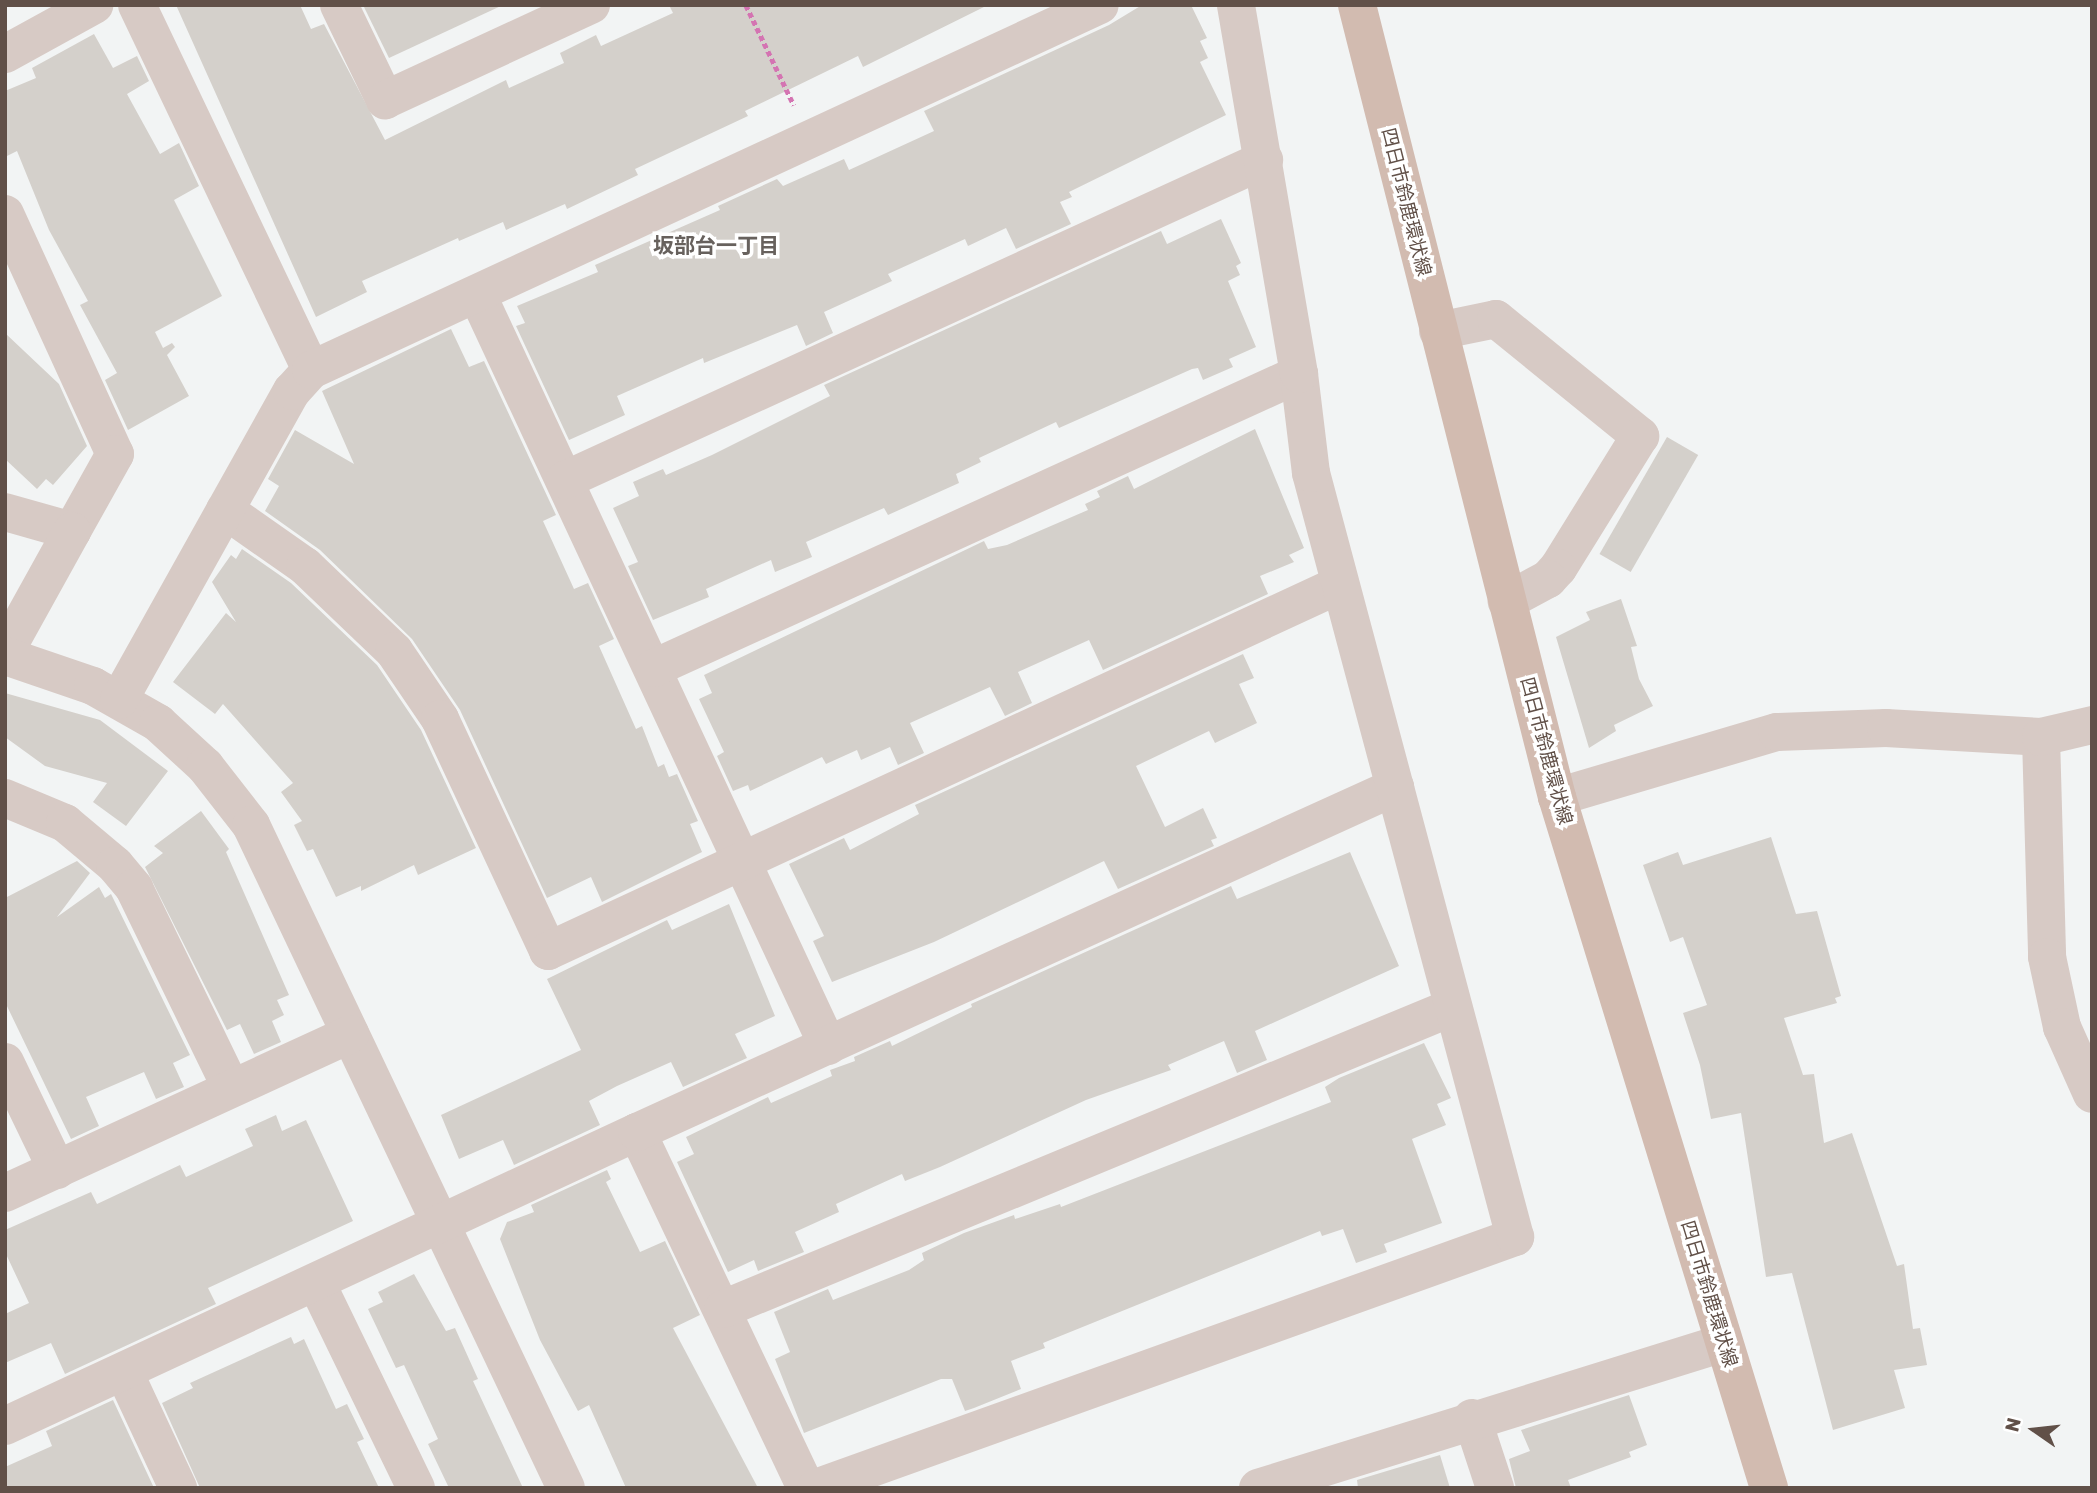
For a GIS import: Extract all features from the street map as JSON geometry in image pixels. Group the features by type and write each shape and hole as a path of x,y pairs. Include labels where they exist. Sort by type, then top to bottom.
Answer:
{"main road":[{"name":"四日市鈴鹿環状線","path":"1357,5 1557,797 1769,1488"}],"street":[{"path":"5,54 94,5"},
{"path":"137,5 311,370"},
{"path":"339,5 385,100 591,5"},
{"path":"119,700 292,391 311,370 1100,5"},
{"path":"816,1488 1515,1237 1311,473 1299,374 1236,5"},
{"path":"565,480 1264,160"},
{"path":"5,214 115,454 5,654 83,682 119,700 182,744 251,825 438,1225 566,1488"},
{"path":"477,294 654,668 828,1046"},
{"path":"1438,331 1496,319 1640,436 1558,568 1548,579 1507,601"},
{"path":"654,668 1299,374"},
{"path":"225,510 305,566 394,651 440,719 548,951 1339,585"},
{"path":"5,512 72,531"},
{"path":"1557,797 1777,732 1886,728 2041,737 2092,725"},
{"path":"2041,737 2047,957 2062,1027 2092,1094"},
{"path":"5,1426 637,1132 1395,788"},
{"path":"5,799 65,823 127,880 149,915 231,1088"},
{"path":"723,1309 1452,1007"},
{"path":"5,1193 350,1034"},
{"path":"5,1062 57,1170"},
{"path":"637,1132 806,1488"},
{"path":"316,1282 416,1488"},
{"path":"1258,1488 1472,1418 1723,1343"},
{"path":"124,1372 178,1488"},
{"path":"1472,1418 1495,1488"}],"path":[{"path":"746,5 811,139"}],"building":[{"path":"176,5 300,5 311,29 324,24 385,140 506,80 509,88 564,63 560,53 596,35 601,46 673,13 669,5 988,5 863,67 858,56 745,111 748,116 635,169 638,175 567,209 565,204 506,230 503,222 459,241 458,238 362,281 367,292 316,317"},
{"path":"363,5 503,5 389,58"},
{"path":"1142,5 1191,5 1207,38 1200,41 1208,58 1200,62 1226,115 1069,192 1072,197 1060,202 1071,224 1016,249 1006,228 968,246 965,239 888,274 892,281 824,312 833,333 806,346 797,325 704,363 703,358 617,396 625,415 569,440 516,326 525,323 517,306 598,272 595,265 720,210 718,206 777,179 783,186 844,159 849,170 934,131 924,111 1109,25"},
{"path":"94,34 113,68 137,56 149,81 127,94 160,154 179,143 199,186 174,200 222,296 155,332 163,348 172,343 175,347 167,355 189,396 128,430 105,380 117,373 80,305 88,301 49,230 17,151 5,157 5,91 36,78 32,68"},
{"path":"1221,219 1241,263 1236,266 1240,275 1228,281 1256,347 1229,359 1233,367 1203,380 1198,368 1192,369 1059,428 1056,422 979,458 981,462 956,474 959,483 888,515 884,508 806,542 812,557 775,572 771,560 706,589 709,597 653,620 628,566 638,562 613,508 639,496 633,482 663,469 666,475 712,455 830,396 824,385 1161,231 1167,244"},
{"path":"451,329 469,367 484,361 556,515 543,521 574,589 588,583 614,639 599,646 636,729 642,726 658,767 664,764 669,777 677,774 698,821 690,824 702,852 602,902 591,877 547,898 460,710 412,639 320,550 265,511 279,486 268,479 295,430 354,464 322,391"},
{"path":"5,333 59,384 87,446 53,485 46,479 37,489 5,459"},
{"path":"1255,429 1304,548 1289,555 1294,562 1260,576 1268,594 1103,670 1089,640 1018,672 1032,703 1005,716 990,687 910,723 924,753 898,765 890,747 861,760 857,750 826,764 822,757 750,791 748,785 733,791 717,756 724,752 699,699 712,693 704,675 984,541 988,549 1007,545 1088,510 1085,504 1100,497 1097,491 1128,476 1134,489"},
{"path":"1667,437 1698,455 1631,572 1600,554"},
{"path":"242,549 291,583 377,665 421,730 476,848 418,875 414,865 361,891 361,886 336,897 313,849 307,851 294,825 302,821 281,792 293,783 223,704 215,714 173,682 226,613 236,622 212,582 231,555 236,559"},
{"path":"1621,599 1637,646 1631,647 1639,679 1653,706 1614,725 1616,731 1589,748 1556,637 1590,620 1586,612"},
{"path":"1243,654 1254,678 1239,684 1257,723 1215,743 1209,731 1136,766 1165,827 1203,808 1217,838 1211,840 1214,846 1118,889 1104,861 934,942 832,982 813,941 824,936 789,864 844,838 850,850 919,814 915,805"},
{"path":"5,693 100,720 168,771 126,826 93,802 107,783 45,766 5,737"},
{"path":"201,811 229,849 226,852 289,995 277,1000 284,1015 272,1021 281,1042 254,1054 240,1024 227,1030 145,867 163,853 154,846"},
{"path":"1771,837 1796,914 1817,911 1841,996 1835,998 1837,1003 1784,1018 1803,1075 1814,1074 1824,1143 1852,1133 1897,1266 1904,1264 1913,1329 1920,1328 1927,1365 1894,1370 1905,1408 1833,1430 1792,1273 1766,1277 1741,1113 1711,1119 1700,1065 1683,1013 1707,1005 1683,937 1670,942 1643,865 1678,852 1683,865"},
{"path":"1350,852 1399,966 1255,1031 1267,1060 1237,1073 1224,1041 1168,1065 1171,1070 1086,1100 905,1181 902,1174 836,1204 839,1212 795,1232 804,1252 758,1271 754,1260 728,1272 677,1162 694,1154 686,1137 768,1097 771,1103 832,1076 830,1070 855,1061 854,1057 890,1041 892,1046 972,1007 971,1004 1231,886 1237,899"},
{"path":"77,861 90,873 57,917 99,887 105,898 111,894 190,1055 173,1063 184,1087 156,1099 144,1072 86,1097 99,1126 71,1139 5,1002 5,898"},
{"path":"729,904 775,1016 735,1034 747,1058 683,1087 671,1062 617,1086 589,1101 600,1125 514,1165 503,1140 459,1159 441,1115 581,1050 547,979 667,920 672,930"},
{"path":"1424,1043 1451,1098 1437,1104 1446,1125 1412,1139 1442,1223 1384,1244 1387,1252 1356,1263 1343,1229 1322,1236 1320,1231 1043,1343 1045,1348 1011,1361 1021,1389 974,1408 965,1411 952,1379 941,1379 804,1433 775,1359 790,1352 774,1312 828,1289 833,1300 909,1270 924,1260 922,1253 964,1233 1014,1215 1015,1219 1060,1204 1061,1207 1331,1102 1325,1087 1339,1078"},
{"path":"276,1115 282,1131 306,1120 353,1221 208,1288 216,1304 65,1374 51,1343 5,1363 5,1314 29,1303 5,1252 5,1230 91,1192 97,1204 180,1165 186,1177 253,1146 245,1129"},
{"path":"607,1170 611,1179 606,1182 640,1252 665,1241 700,1315 673,1328 758,1488 626,1488 589,1405 578,1411 540,1340 500,1239 507,1222 534,1212 531,1205"},
{"path":"414,1274 446,1331 455,1328 478,1379 473,1381 523,1488 449,1488 428,1444 438,1439 404,1365 396,1368 368,1309 383,1302 378,1292"},
{"path":"291,1337 294,1344 304,1339 336,1409 347,1404 364,1439 357,1442 379,1488 200,1488 162,1403 193,1388 190,1383"},
{"path":"1629,1395 1647,1445 1629,1452 1631,1457 1568,1480 1571,1488 1516,1488 1509,1459 1530,1451 1521,1430"},
{"path":"113,1400 154,1488 5,1488 5,1467 52,1446 46,1431"},
{"path":"1440,1455 1450,1488 1358,1488 1357,1480"}],"district":[{"name":"坂部台一丁目","path":"716,246"}]}
